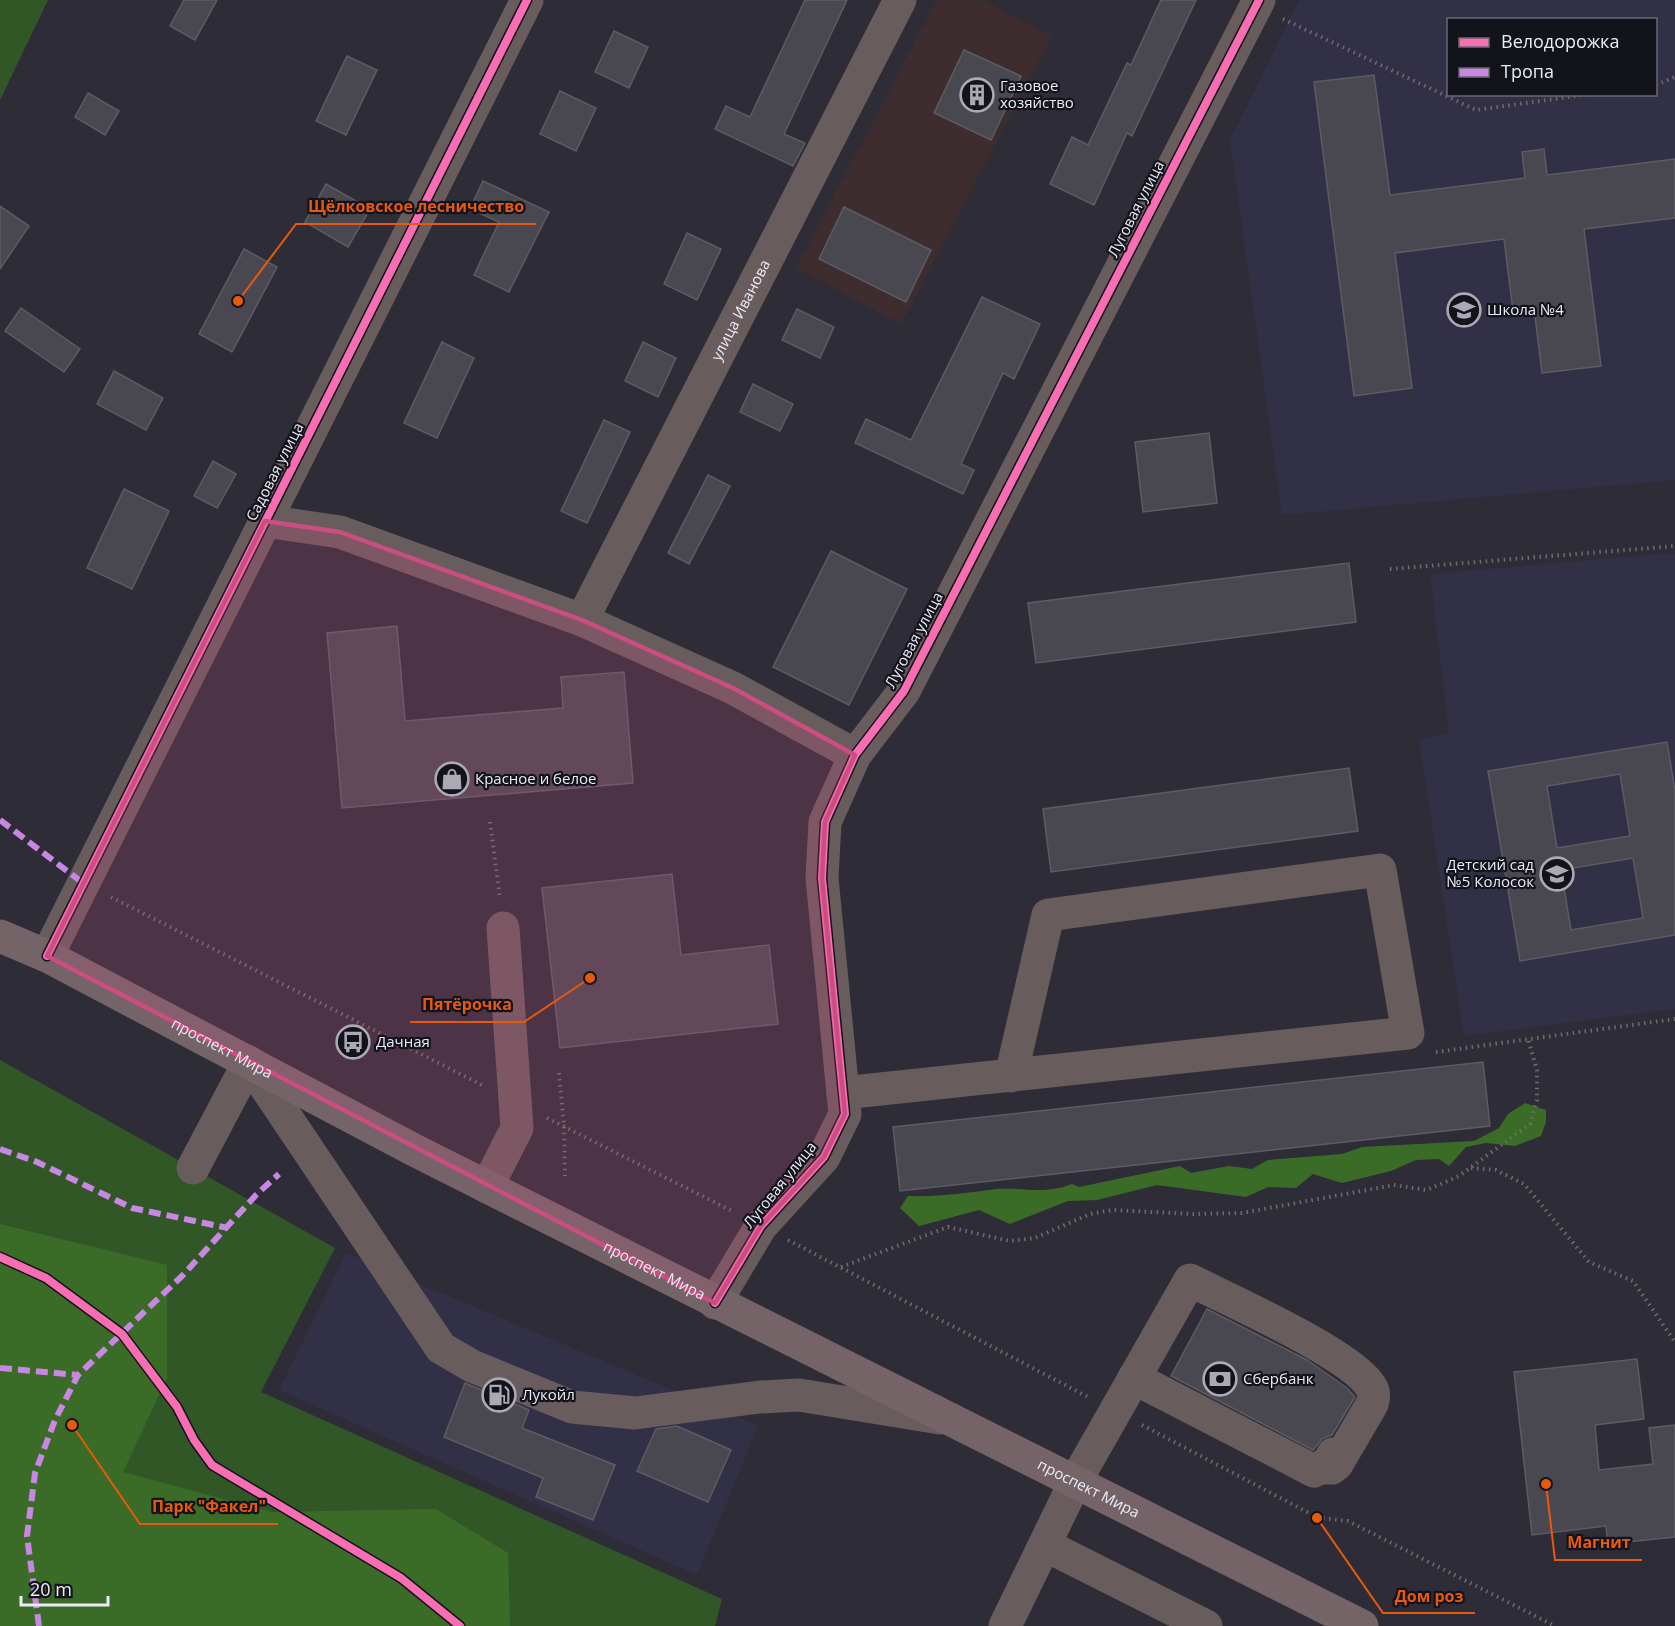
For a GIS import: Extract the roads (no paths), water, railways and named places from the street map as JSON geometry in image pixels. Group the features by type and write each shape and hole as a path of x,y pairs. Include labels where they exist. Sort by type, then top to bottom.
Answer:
{"main road":[{"path":"0,922 47,956"},
{"path":"0,936 47,956"},
{"name":"проспект Мира","path":"47,956 487,1187 1362,1626"}],"street":[{"name":"Садовая улица","path":"47,956 527,0"},
{"name":"улица Иванова","path":"582,620 900,0"},
{"name":"Луговая улица","path":"715,1303 761,1226 824,1157 845,1114 822,878 825,822 855,755 904,691 1253,2"},
{"path":"265,521 339,532 582,620 733,688 855,755"},
{"path":"843,1093 1011,1076 1408,1033 1380,870 1048,915 1011,1076"},
{"path":"487,1187 517,1128 502,913"},
{"path":"193,1168 249,1062 441,1348 472,1366 572,1407 635,1413 760,1397 799,1395 948,1419"},
{"path":"1005,1626 1075,1482 1134,1378 1190,1280 1334,1354 1363,1378 1368,1393 1329,1462 1314,1471 1134,1378"},
{"path":"1045,1545 1206,1626"}],"place":[{"name":"Газовое хозяйство","path":"977,95"},
{"name":"Щёлковское лесничество","path":"238,301"},
{"name":"Школа №4","path":"1464,310"},
{"name":"Красное и белое","path":"452,779"},
{"name":"Детский сад №5 Колосок","path":"1557,874"},
{"name":"Пятёрочка","path":"590,978"},
{"name":"Дачная","path":"353,1042"},
{"name":"Сбербанк","path":"1220,1379"},
{"name":"Лукойл","path":"499,1395"},
{"name":"Парк \"Факел\"","path":"72,1425"},
{"name":"Магнит","path":"1546,1484"},
{"name":"Дом роз","path":"1317,1518"}]}
